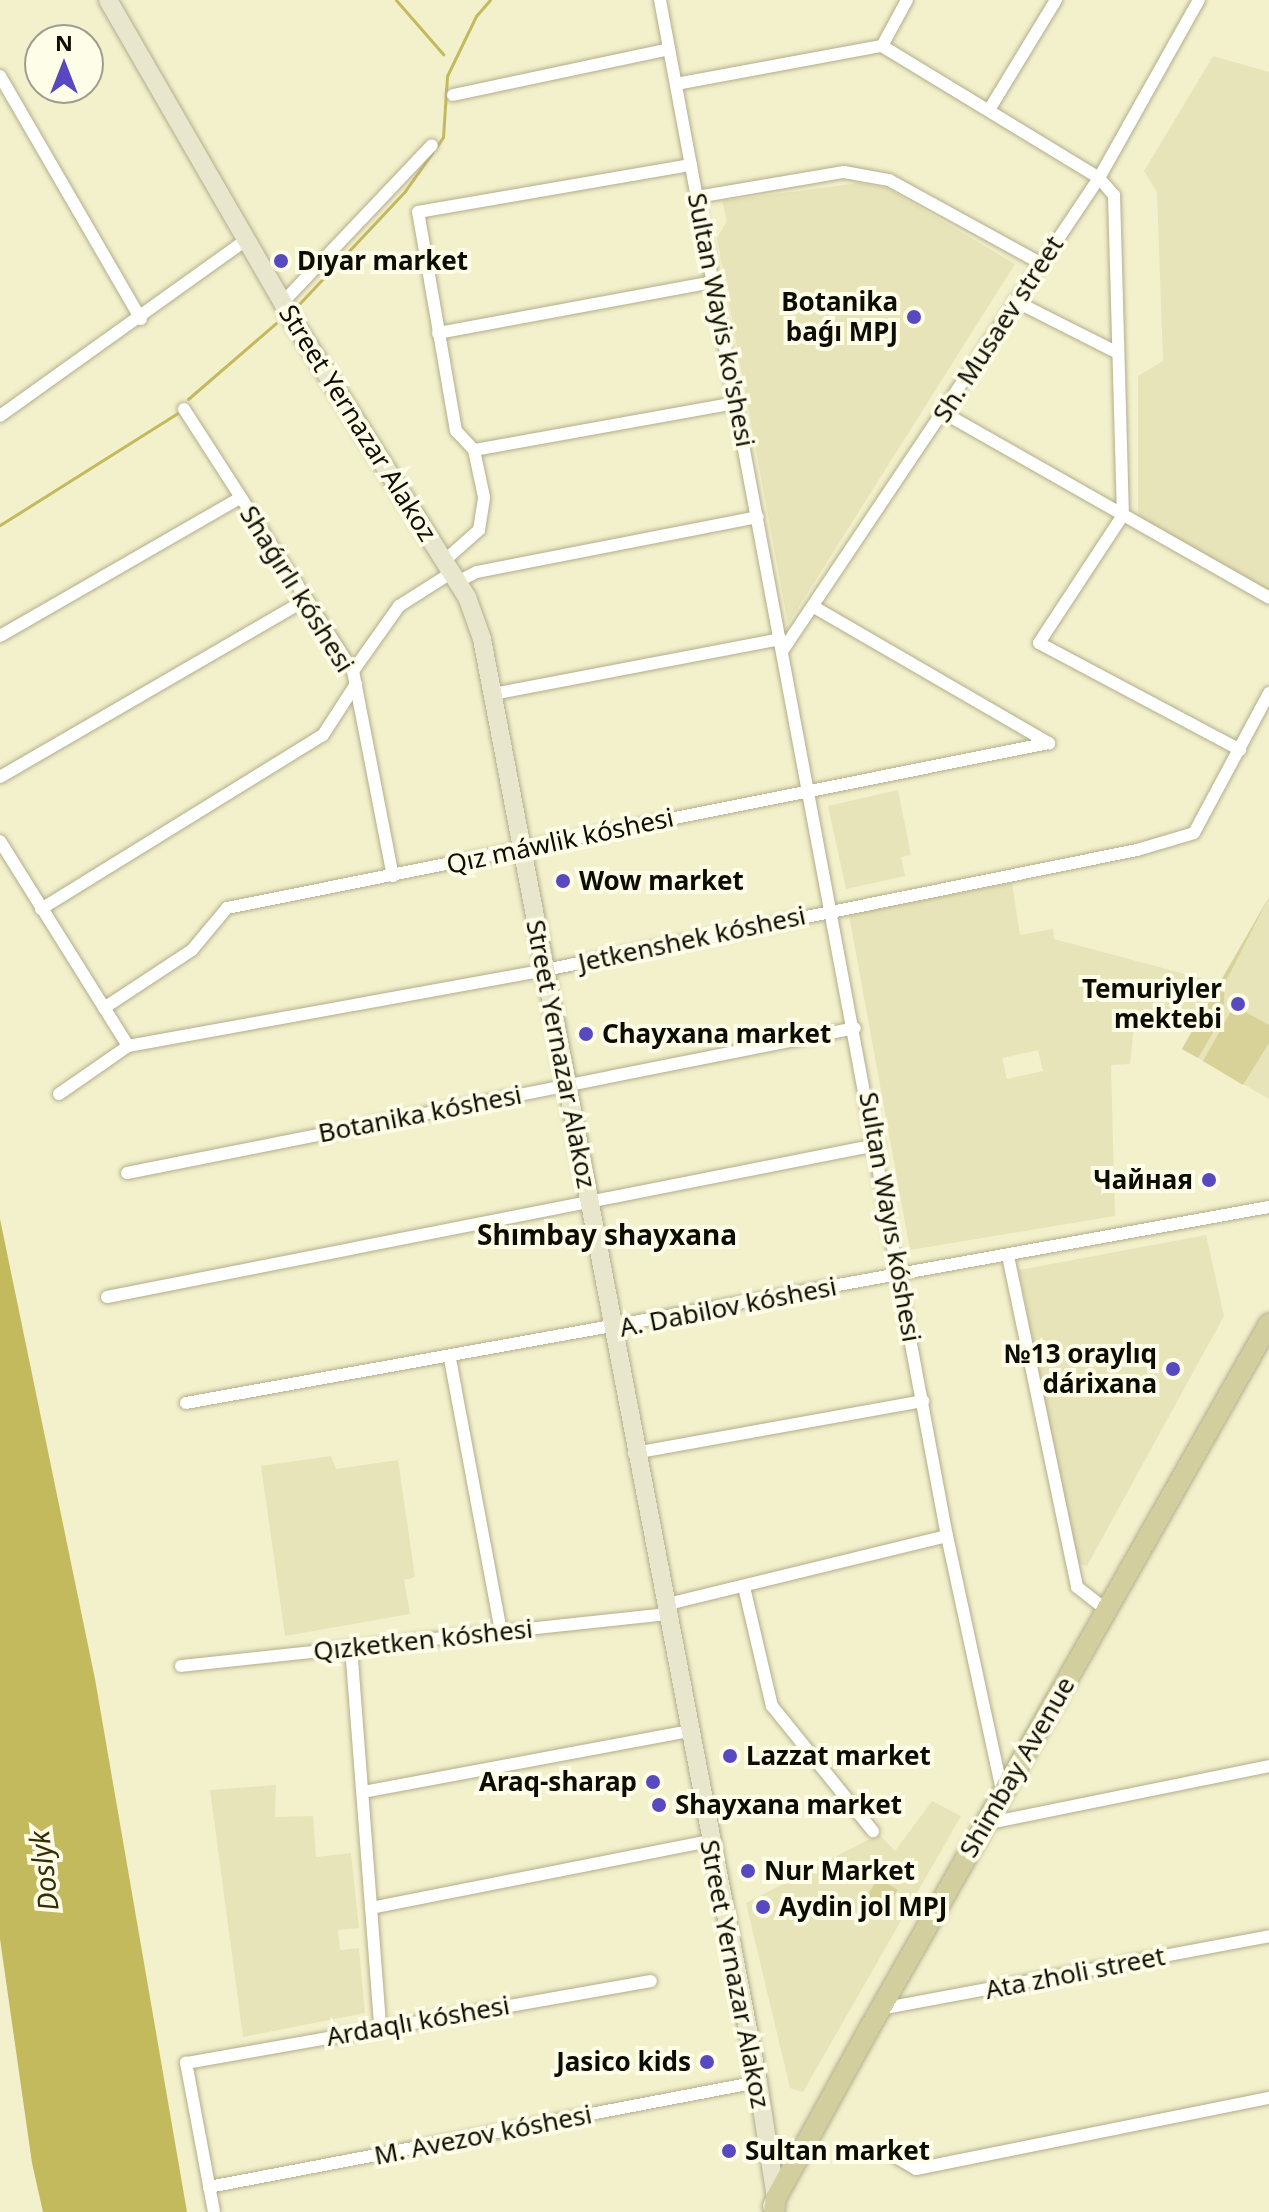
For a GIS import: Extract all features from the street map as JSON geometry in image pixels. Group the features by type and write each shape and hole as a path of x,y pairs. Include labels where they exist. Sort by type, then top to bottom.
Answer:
{"main road":[{"name":"Street Yernazar Alakoz","path":"108,0 283,302 451,572 482,639 590,1204 634,1453 758,2082 775,2209"},
{"name":"Shimbay Avenue","path":"775,2209 880,2009 1269,1324"}],"street":[{"name":"Sultan Wayis ko'shesi","path":"660,0 782,645"},
{"path":"882,46 907,0"},
{"path":"989,110 1056,0"},
{"name":"Sh. Musaev street","path":"782,645 814,607 1099,178 1199,0"},
{"path":"676,84 882,46 1099,178 1114,195 1123,515 1039,643 1240,750 1269,693"},
{"path":"453,95 669,49"},
{"path":"0,76 141,319"},
{"path":"283,302 432,145"},
{"path":"41,909 323,735 354,677 399,606 451,572 479,530 484,497 474,450 456,431 418,212 691,165"},
{"path":"697,197 844,172 889,180 1040,263"},
{"path":"0,416 141,319 247,239"},
{"path":"438,333 714,282"},
{"path":"1015,301 1118,353"},
{"path":"474,450 736,403"},
{"name":"Shaǵırlı kóshesi","path":"184,409 354,677 393,876"},
{"path":"944,413 1269,598"},
{"path":"0,636 240,498"},
{"path":"451,572 477,572 758,517"},
{"path":"0,777 304,601"},
{"name":"Qız máwlik kóshesi","path":"104,1008 192,950 227,908 809,788 1049,743 814,607"},
{"path":"493,694 782,645"},
{"name":"Sultan Wayıs kóshesi","path":"782,645 901,1274 947,1536 1003,1794"},
{"name":"Jetkenshek kóshesi","path":"59,1094 128,1046 545,970 1137,850 1194,833 1240,750"},
{"path":"0,841 128,1046"},
{"name":"Botanika kóshesi","path":"127,1173 855,1028"},
{"path":"107,1297 877,1145"},
{"name":"A. Dabilov kóshesi","path":"186,1403 450,1359 1269,1207"},
{"path":"1008,1256 1077,1587 1106,1610"},
{"path":"450,1359 501,1632"},
{"path":"634,1453 923,1401"},
{"name":"Qızketken kóshesi","path":"181,1666 501,1632 665,1610 947,1536"},
{"path":"744,1587 772,1706 873,1831"},
{"path":"351,1647 380,2027"},
{"path":"363,1792 689,1731"},
{"path":"985,1824 1269,1766"},
{"path":"371,1908 710,1841"},
{"name":"Ata zholi street","path":"880,2009 1269,1936"},
{"name":"Ardaqlı kóshesi","path":"209,2187 186,2063 651,1981"},
{"name":"M. Avezov kóshesi","path":"209,2187 758,2082"},
{"path":"891,2154 916,2169 1269,2098"},
{"path":"209,2187 214,2212"}],"shaded area":[{"path":"1213,56 1269,72 1269,590 1138,517 1138,376 1163,361 1157,192 1144,171"},
{"path":"859,183 887,188 1015,264 788,624 717,238 727,221 722,201"},
{"path":"898,790 911,855 901,857 905,876 846,889 828,806"},
{"path":"1012,883 1020,935 1053,929 1054,939 1219,983 1269,897 1269,1099 1182,1049 1195,1025 1134,1026 1130,1064 1111,1065 1115,1216 910,1250 849,915","holes":["1038,1050 1043,1071 1007,1079 1002,1058"]},
{"path":"1269,897 1225,983 1223,1016 1198,1058 1182,1049"},
{"path":"1240,1009 1269,1025 1269,1043 1243,1085 1203,1061 1231,1011"},
{"path":"1206,1235 1224,1316 1087,1566 1077,1563 1019,1270"},
{"path":"331,1456 336,1469 398,1460 415,1577 404,1580 410,1614 285,1636 261,1466"},
{"path":"276,1785 275,1817 313,1816 316,1857 351,1853 359,1928 338,1930 340,1950 359,1948 365,2013 243,2037 210,1790"},
{"path":"932,1801 961,1816 803,2092 790,2088 746,1903 879,1834 895,1851"},
{"path":"878,1878 898,1890 880,1919 860,1907"}],"water":[{"name":"Doslyk","path":"0,1219 95,1679 187,2212 43,2212 32,2163 0,1939"}],"waterway":[{"path":"396,0 443,54"},
{"path":"437,146 443,137 447,76 476,16 490,0"},
{"path":"300,303 405,191 432,153"},
{"path":"188,399 276,323"},
{"path":"0,525 178,413"}],"place":[{"name":"Dıyar market","path":"281,261"},
{"name":"Botanika baǵı MPJ","path":"914,317"},
{"name":"Wow market","path":"563,881"},
{"name":"Temuriyler mektebi","path":"1238,1004"},
{"name":"Chayxana market","path":"586,1034"},
{"name":"Чайная","path":"1209,1180"},
{"name":"№13 oraylıq dárixana","path":"1173,1369"},
{"name":"Lazzat market","path":"730,1756"},
{"name":"Araq-sharap","path":"653,1782"},
{"name":"Shayxana market","path":"659,1805"},
{"name":"Nur Market","path":"748,1871"},
{"name":"Aydin jol MPJ","path":"763,1907"},
{"name":"Jasico kids","path":"707,2062"},
{"name":"Sultan market","path":"729,2151"}],"district":[{"name":"Shımbay shayxana","path":"607,1234"}]}
